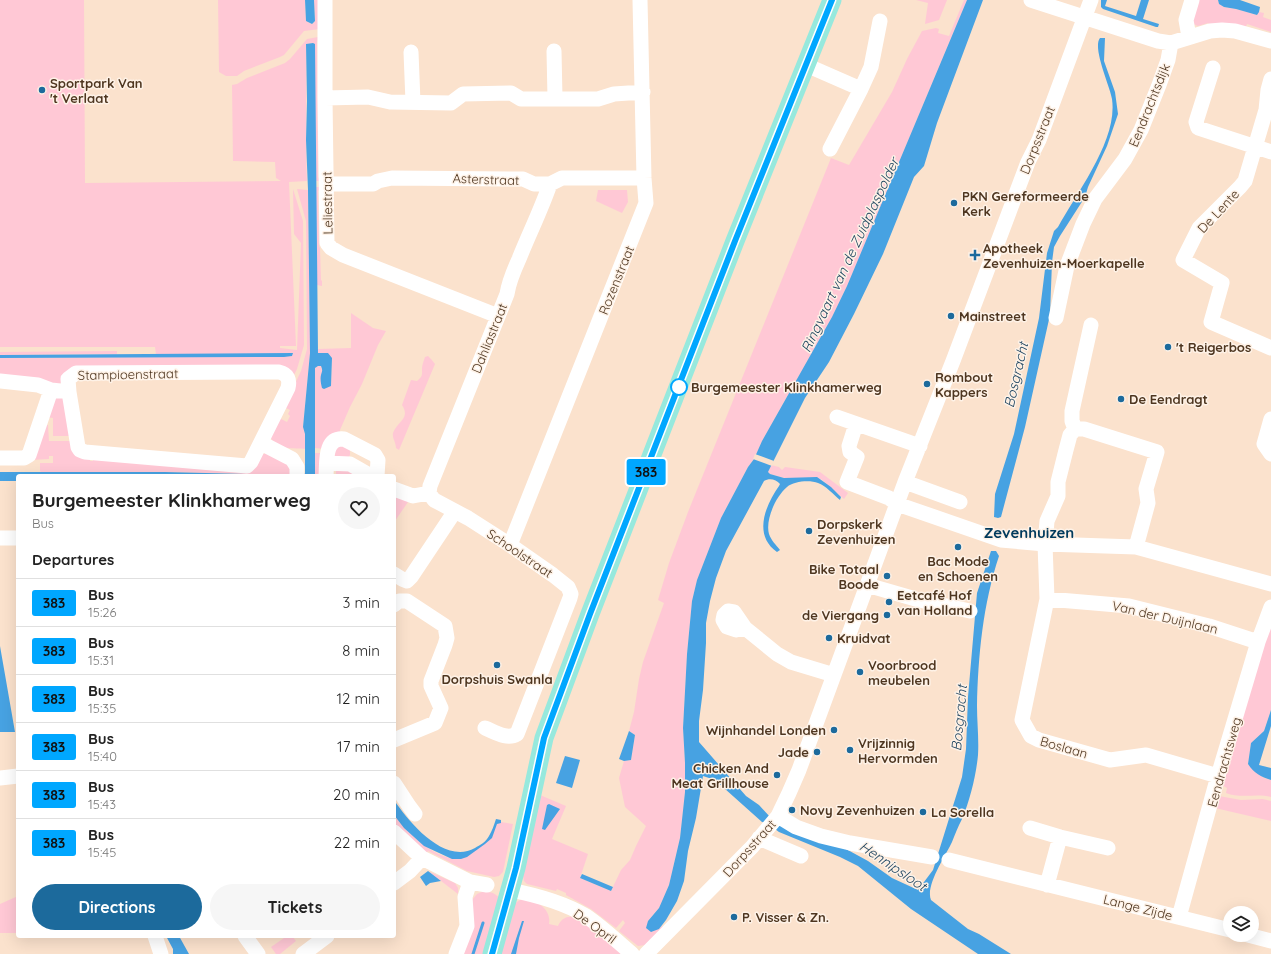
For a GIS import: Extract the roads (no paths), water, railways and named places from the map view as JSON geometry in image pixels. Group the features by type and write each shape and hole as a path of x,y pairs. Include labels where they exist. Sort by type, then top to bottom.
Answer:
{"main road":[{"path":"492,954 510,890 544,738 590,614 735,241 832,0"}],"street":[{"name":"Leliestraat","path":"325,0 325,98 328,243 331,248 343,255 498,316"},
{"name":"Rozenstraat","path":"510,545 646,203 644,178 640,0"},
{"path":"1031,0 1158,41 1171,43 1210,31 1222,30 1235,31 1271,41"},
{"name":"Dorpsstraat","path":"646,954 737,864 778,816 789,793 799,770 905,482 1022,177 1039,140 1091,0"},
{"path":"1189,37 1186,20 1192,0"},
{"path":"830,149 861,89 871,66 880,21"},
{"name":"Eendrachtsdijk","path":"1056,318 1067,266 1083,224 1095,199 1125,160 1141,130 1166,66 1171,43"},
{"path":"554,51 555,98"},
{"path":"411,52 413,102"},
{"path":"806,66 861,89"},
{"path":"1213,68 1196,122 1198,128 1271,152"},
{"name":"De Lente","path":"1271,79 1268,90 1266,110 1245,181 1200,228 1183,260 1222,283 1210,322 1271,348"},
{"path":"325,98 368,97 390,102 451,103 463,94 511,93 521,99 598,99 614,94 642,92"},
{"name":"Asterstraat","path":"327,184 373,184 378,181 399,178 522,179 534,184 550,184 562,178 644,178"},
{"name":"Dahliastraat","path":"430,493 430,486 507,294 508,285 532,226 542,209 550,184"},
{"path":"1091,325 1072,411 1072,421 1075,429 1084,429 1157,452 1146,489 1148,503 1136,547"},
{"name":"Stampioenstraat","path":"76,373 283,373 290,382 261,442 251,462 245,467 85,452 80,450 78,447 68,379 76,373"},
{"path":"0,381 38,385 51,390 69,392"},
{"path":"0,458 24,458 28,455 51,390"},
{"path":"837,417 920,446"},
{"path":"1271,419 1264,444 1271,454"},
{"path":"856,424 849,446 850,452 857,457 848,482 889,498 897,504 1001,540 1045,544 1136,547 1271,584"},
{"name":"Boslaan","path":"1075,429 1070,435 1066,450 1058,482 1058,496 1047,521 1045,544 1047,599 1022,720 1031,736 1039,740 1110,760 1146,755 1218,776"},
{"path":"368,474 350,464 326,470 328,448 330,445 338,439 344,439 375,456 378,460 377,474"},
{"path":"261,442 292,459 297,467 298,474"},
{"path":"905,482 960,502"},
{"path":"396,490 413,496 430,493"},
{"name":"Schoolstraat","path":"430,493 434,500 455,511 510,545 568,587 571,594 568,604"},
{"path":"396,576 402,580 407,581 411,577 455,511"},
{"path":"0,538 16,538"},
{"path":"867,585 919,600 970,611"},
{"name":"Van der Duijnlaan","path":"1047,599 1129,606 1209,626 1258,642"},
{"path":"396,603 399,601 407,601 445,626 447,638 431,681 431,686 441,708 435,723 396,739"},
{"path":"485,728 506,736 513,736 517,734 568,604 590,614"},
{"name":"Eendrachtsweg","path":"1180,917 1218,776 1258,642 1271,607"},
{"path":"744,628 777,654 791,662 834,675"},
{"path":"0,778 16,776"},
{"path":"396,786 405,802 415,814"},
{"path":"778,816 796,827 821,836 850,843 932,857"},
{"path":"1030,828 1060,837 1108,848"},
{"path":"764,833 801,856"},
{"path":"396,834 422,858 470,882 487,885"},
{"path":"1047,885 1060,837"},
{"path":"396,882 410,871 422,858"},
{"name":"Lange Zijde","path":"949,860 1223,928"},
{"path":"456,954 467,926 465,897 470,882"},
{"name":"De Opril","path":"510,890 532,894 560,903 574,910 594,922 632,954"},
{"path":"157,938 161,954"},
{"path":"246,938 258,954"},
{"path":"304,954 324,938"},
{"path":"1259,938 1271,941"}],"water":[{"path":"305,0 314,0 315,21 312,24 306,21"},
{"path":"967,0 983,0 937,123 924,166 914,177 883,254 854,314 829,362 805,398 768,472 784,478 817,477 831,487 841,497 840,500 824,486 815,482 798,482 787,487 775,502 770,515 768,528 770,536 780,550 777,552 765,537 763,529 769,502 780,484 777,481 772,480 764,481 726,551 716,578 710,601 706,623 703,690 699,721 699,742 746,796 759,805 771,818 846,849 868,861 892,878 918,890 933,870 962,777 966,749 968,697 977,593 991,551 996,551 999,556 985,611 980,649 977,706 978,755 976,771 965,812 933,879 930,894 931,900 968,929 979,934 1011,954 978,954 911,909 858,866 779,832 767,823 762,822 715,780 703,776 696,818 688,851 684,881 677,901 666,920 659,929 651,932 646,928 648,921 659,908 669,885 680,838 685,792 683,728 687,654 692,601 697,580 721,518 748,467 754,459 762,441 832,317 847,286"},
{"path":"1101,0 1107,0 1105,6 1136,16 1141,0 1149,0 1143,19 1159,24 1158,27 1103,9 1101,7"},
{"path":"1218,0 1240,0 1260,7 1259,12 1257,15 1224,7 1219,4"},
{"path":"1100,38 1105,38 1104,61 1115,92 1118,114 1107,146 1088,187 1085,197 1054,247 1050,315 1025,427 1001,517 998,518 994,517 995,494 1014,434 1039,318 1047,253 1054,231 1058,227 1085,182 1103,148 1109,131 1112,115 1112,99 1098,50"},
{"path":"306,44 315,44 318,353 328,353 332,358 331,386 324,389 322,388 322,368 321,366 318,366 315,368 315,474 304,474 305,434 303,427 310,353 306,140"},
{"path":"293,353 292,356 284,357 0,358 0,355"},
{"path":"0,472 165,472 258,474 16,474 16,481 0,481"},
{"path":"0,646 15,732 0,732"},
{"path":"1271,710 1271,726 1259,765 1271,768 1271,780 1258,774 1248,764 1251,743 1264,731"},
{"path":"629,731 635,735 631,760 624,761 619,759"},
{"path":"565,756 580,760 572,788 556,783"},
{"path":"396,803 428,839 451,851 463,852 475,848 483,843 488,838 496,819 501,820 501,823 497,824 492,838 467,857 461,859 452,859 424,846 404,828 396,818"},
{"path":"549,804 560,809 545,830 542,829 547,805"},
{"path":"428,871 441,881 430,883 426,886 420,877"},
{"path":"582,874 613,887 611,891 580,878"},
{"path":"522,921 524,921 516,954 511,954"},
{"path":"167,938 180,938 189,954 173,954 173,949"}],"waterway":[{"path":"473,954 483,923"}],"place":[{"name":"Sportpark Van 't Verlaat","path":"42,90"},
{"name":"PKN Gereformeerde Kerk","path":"954,203"},
{"name":"Apotheek Zevenhuizen-Moerkapelle","path":"975,255"},
{"name":"Mainstreet","path":"951,316"},
{"name":"'t Reigerbos","path":"1168,347"},
{"name":"Rombout Kappers","path":"927,384"},
{"name":"Burgemeester Klinkhamerweg","path":"679,387"},
{"name":"De Eendragt","path":"1121,399"},
{"name":"Dorpskerk Zevenhuizen","path":"809,531"},
{"name":"Bac Mode en Schoenen","path":"958,547"},
{"name":"Bike Totaal Boode","path":"887,576"},
{"name":"Eetcafé Hof van Holland","path":"889,602"},
{"name":"de Viergang","path":"887,615"},
{"name":"Kruidvat","path":"829,638"},
{"name":"Dorpshuis Swanla","path":"497,665"},
{"name":"Voorbrood meubelen","path":"860,672"},
{"name":"Wijnhandel Londen","path":"834,730"},
{"name":"Vrijzinnig Hervormden","path":"850,750"},
{"name":"Jade","path":"817,752"},
{"name":"Chicken And Meat Grillhouse","path":"777,775"},
{"name":"Novy Zevenhuizen","path":"792,810"},
{"name":"La Sorella","path":"923,812"},
{"name":"P. Visser & Zn.","path":"734,917"}],"district":[{"name":"Zevenhuizen","path":"1029,532"}],"water label":[{"name":"Ringvaart van de Zuidplaspolder","path":"850,255"},
{"name":"Bosgracht","path":"1016,375"},
{"name":"Bosgracht","path":"959,718"},
{"name":"Hennipsloot","path":"893,866"}]}
